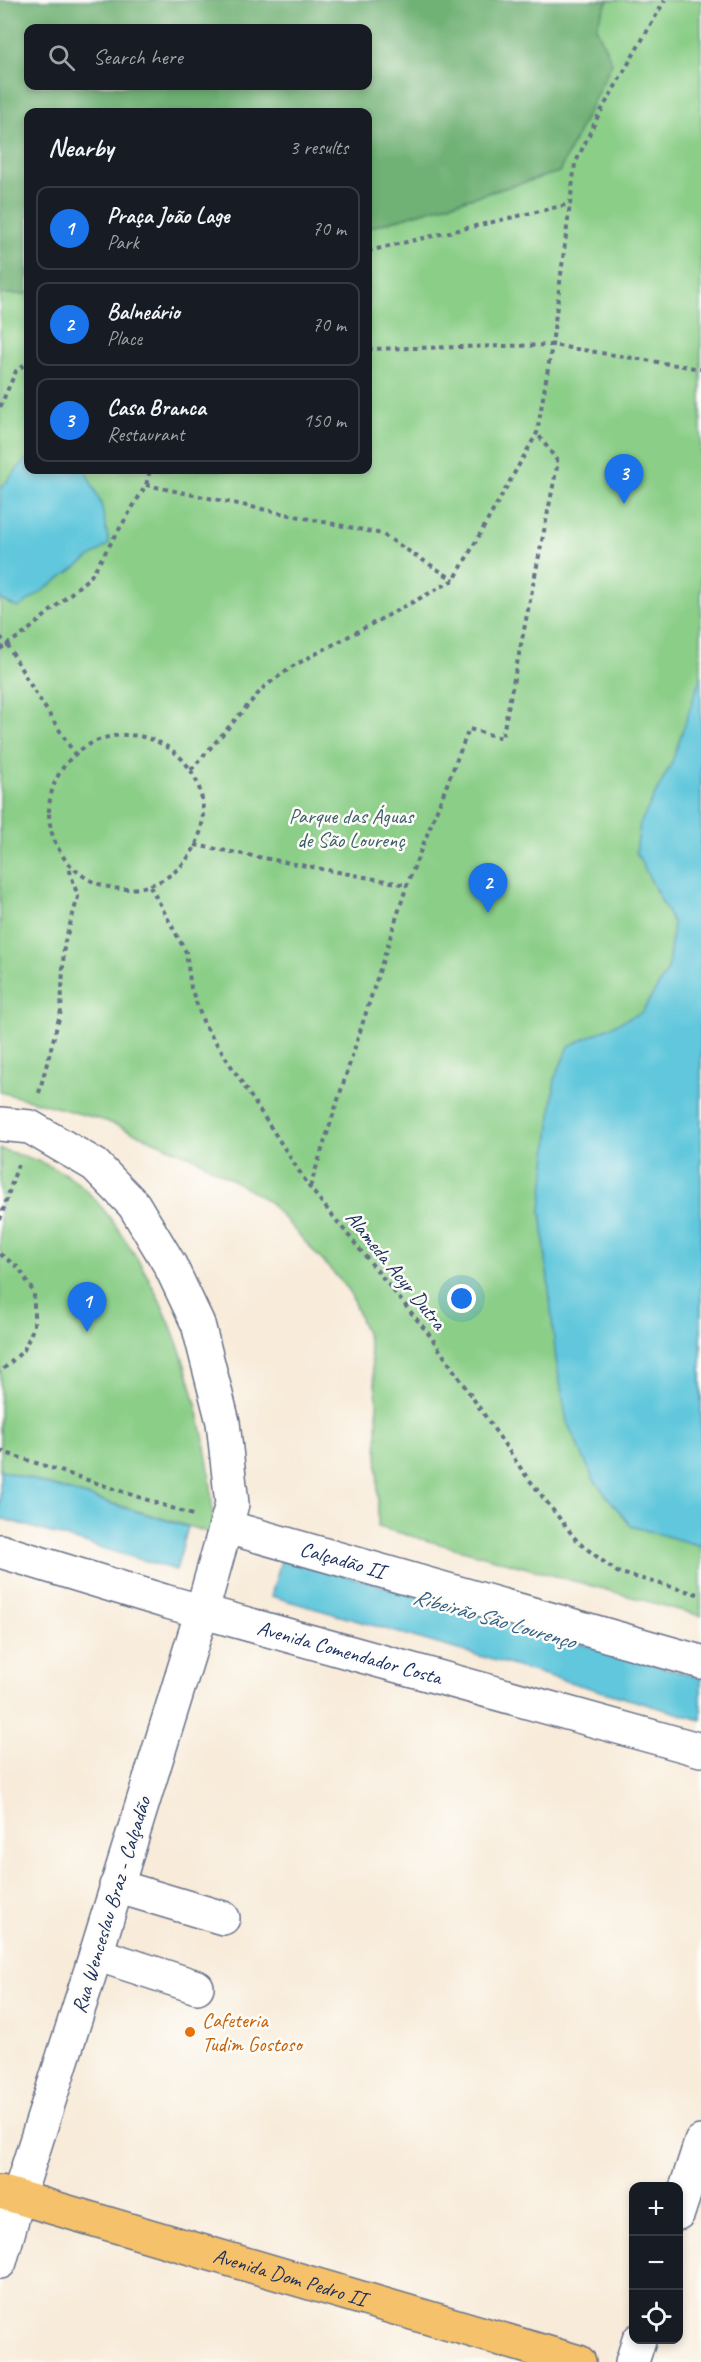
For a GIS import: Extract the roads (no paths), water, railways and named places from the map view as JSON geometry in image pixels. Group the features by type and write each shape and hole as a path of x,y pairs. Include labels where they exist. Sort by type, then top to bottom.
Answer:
{"main road":[{"name":"Avenida Dom Pedro II","path":"9,2195 579,2362"}],"street":[{"name":"Rua Wenceslau Braz - Calçadão","path":"0,1116 15,1126 95,1165 134,1205 170,1265 198,1324 223,1422 232,1504 227,1527 96,1954 9,2195 0,2262"},
{"name":"Calçadão II","path":"227,1527 701,1662"},
{"name":"Avenida Comendador Costa","path":"0,1551 201,1611 701,1750"},
{"path":"116,1886 223,1918"},
{"path":"96,1954 197,1987"},
{"path":"683,2198 701,2142"},
{"path":"632,2362 638,2344"}],"water":[{"path":"24,462 24,474 87,474 101,503 109,544 18,608 0,599 0,489"},
{"path":"701,676 701,1546 631,1526 594,1480 567,1422 556,1360 541,1210 555,1078 569,1046 642,1012 668,970 673,923 636,852 640,824 672,762"},
{"path":"0,1470 188,1527 176,1570 0,1518"},
{"name":"Ribeirão São Lourenço","path":"282,1557 701,1678 701,1720 271,1596"}],"place":[{"name":"Casa Branca","path":"624,504"},
{"name":"Balneário","path":"488,913"},
{"name":"Praça João Lage","path":"87,1332"},
{"name":"Cafeteria Tudim Gostoso","path":"190,2032"}],"park label":[{"name":"Parque das Águas de São Lourenç","path":"351,828"}]}
